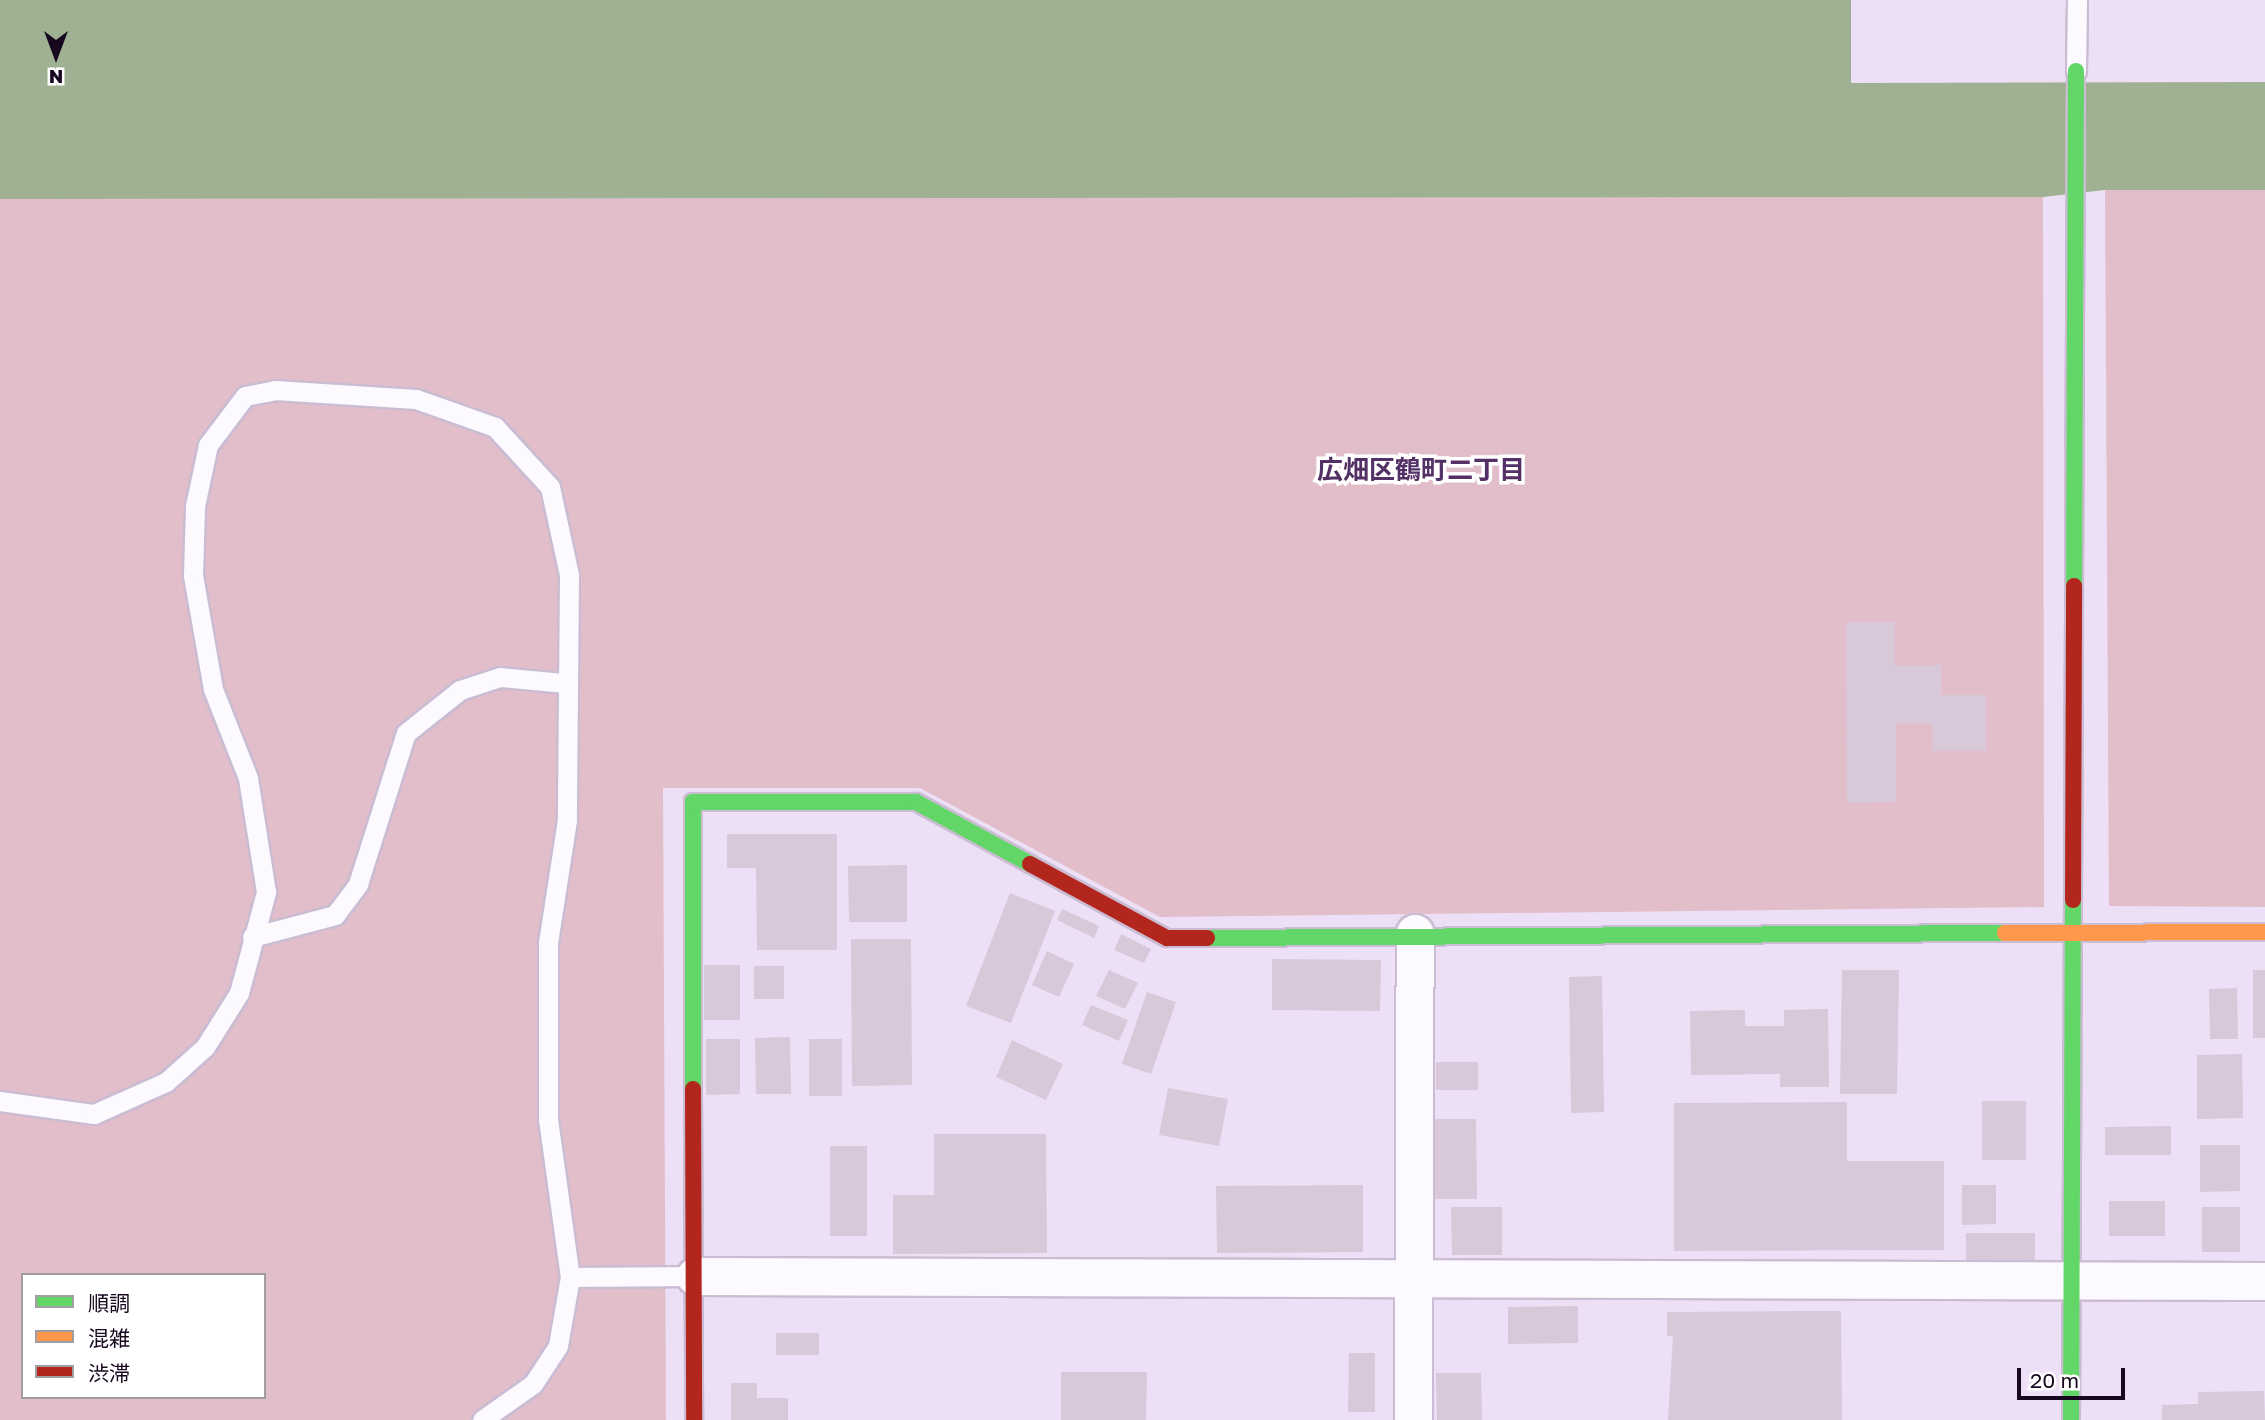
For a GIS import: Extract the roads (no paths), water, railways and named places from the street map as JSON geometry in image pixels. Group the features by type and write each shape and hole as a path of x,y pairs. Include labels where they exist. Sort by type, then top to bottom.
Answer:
{"street":[{"path":"2071,1420 2076,71"},
{"path":"694,1420 693,802 916,802 1167,938 1415,933 2265,932"},
{"path":"1413,1420 1415,933"},
{"path":"695,1276 2265,1281"}],"lane":[{"path":"2076,71 2077,0"},
{"path":"0,1101 94,1114 166,1082 205,1047 239,993 267,892 258,823 248,778 214,689 193,575 195,506 208,445 245,396 275,390 416,399 495,427 550,487 566,541 564,683 567,820 548,943 548,1119 570,1277 558,1346 533,1384 482,1420"},
{"path":"253,937 335,915 358,884 406,733 460,690 500,677 564,683"},
{"path":"570,1277 695,1276"}],"district":[{"name":"広畑区鶴町二丁目","path":"1421,470"}]}
